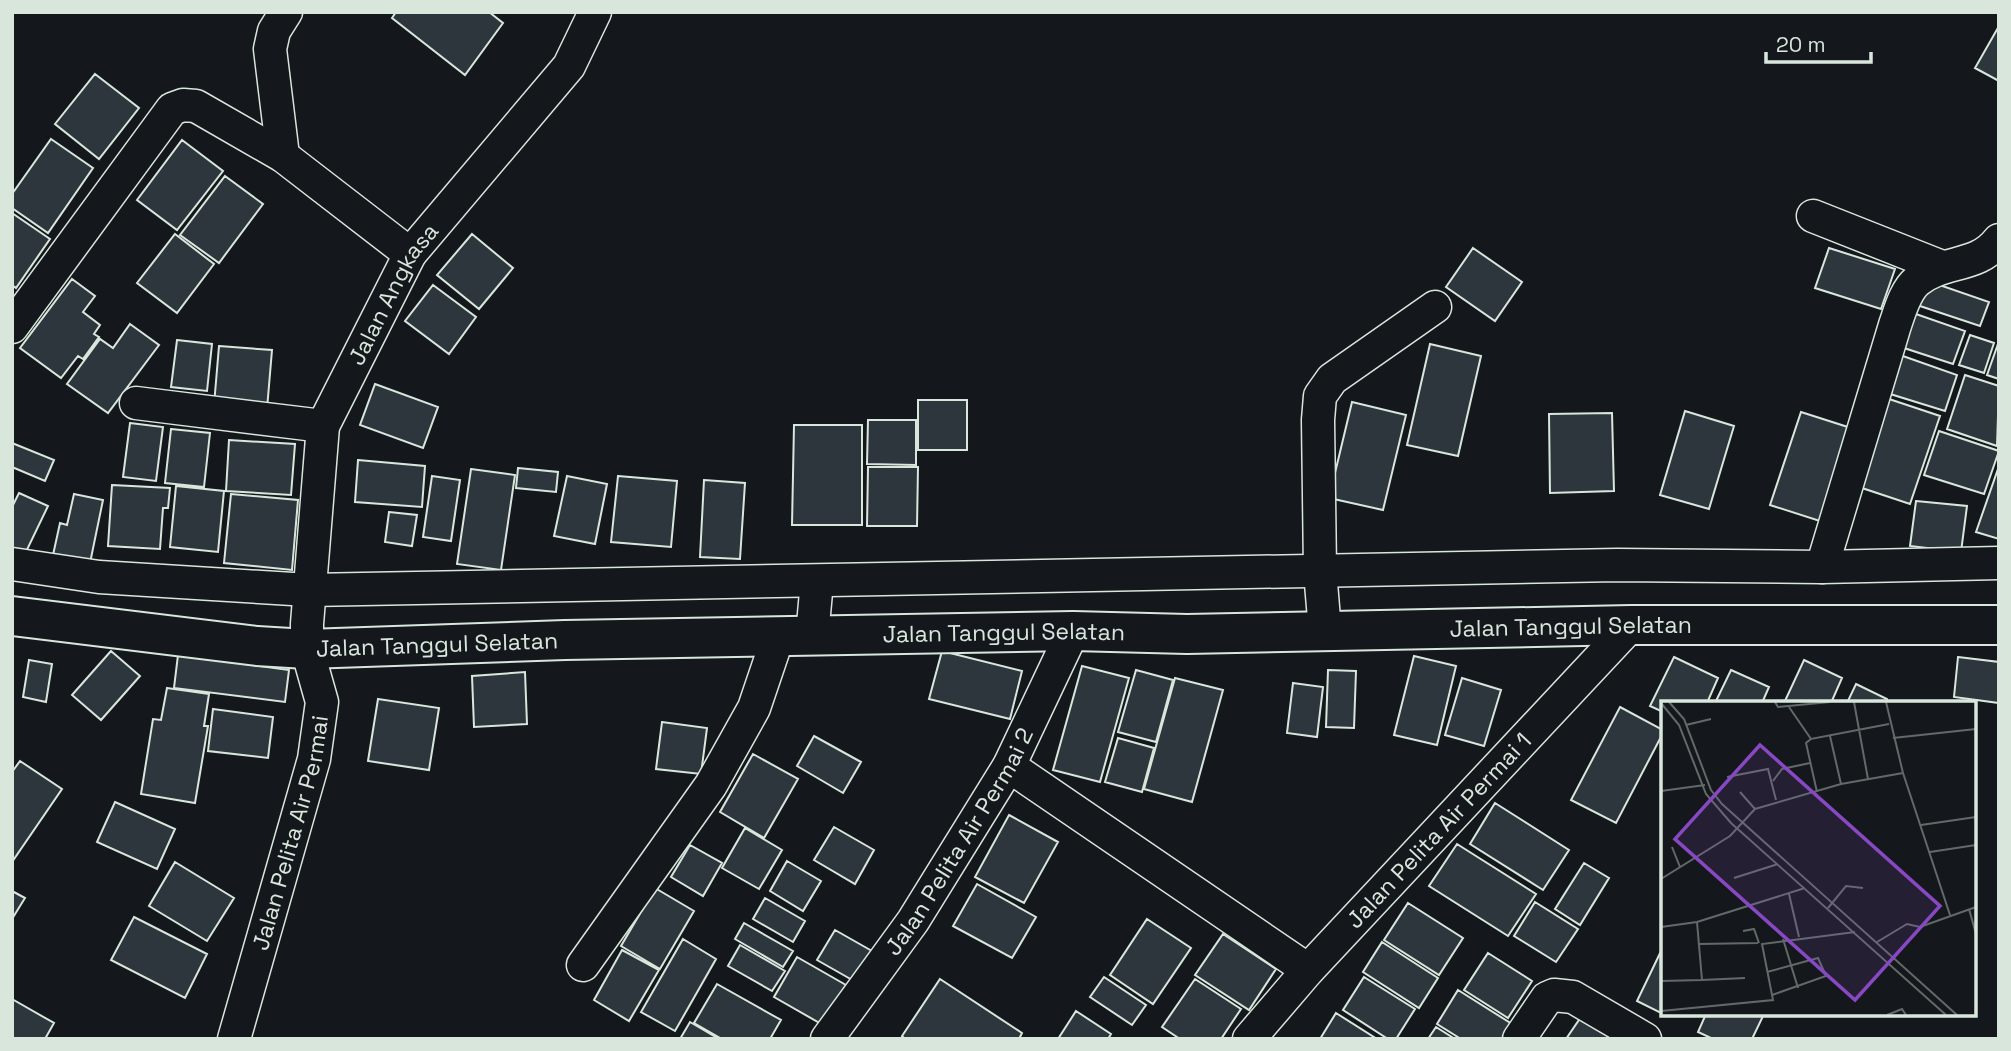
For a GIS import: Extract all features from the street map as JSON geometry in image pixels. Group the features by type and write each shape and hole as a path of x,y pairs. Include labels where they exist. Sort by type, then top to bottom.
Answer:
{"street":[{"path":"284,156 271,49 274,31 286,12"},
{"name":"Jalan Angkasa","path":"308,616 323,426 411,254 569,66 596,12"},
{"path":"12,327 173,109 183,105 196,106 284,156 411,254"},
{"path":"1812,216 1942,267"},
{"path":"1822,567 1900,310 1917,282 1942,267 1980,257 1999,240"},
{"path":"1325,631 1320,571 1320,396 1332,379 1435,307"},
{"path":"136,403 323,426"},
{"name":"Jalan Tanggul Selatan","path":"12,617 257,646 308,616 817,581 1617,565 1822,567 1999,563"},
{"name":"Jalan Tanggul Selatan","path":"12,564 99,577 308,616 565,640 1073,631 1187,634 1631,625 1999,625"},
{"path":"583,965 711,785 795,637 817,581"},
{"name":"Jalan Pelita Air Permai","path":"234,1039 310,772 319,730 322,702 308,616"},
{"name":"Jalan Pelita Air Permai 1","path":"1249,1039 1308,970 1631,625"},
{"name":"Jalan Pelita Air Permai 2","path":"827,1039 913,921 1010,766 1073,631"},
{"path":"1010,766 1308,970"},
{"path":"1519,1039 1547,998 1560,995 1573,998 1645,1039"}],"building":[{"path":"396,12 489,12 503,23 465,75 392,18"},
{"path":"1999,26 1999,81 1975,68"},
{"path":"95,74 139,108 99,159 55,124"},
{"path":"51,139 93,168 48,233 12,208 12,194"},
{"path":"182,140 223,171 177,230 137,200"},
{"path":"225,176 263,204 219,263 180,235"},
{"path":"12,213 50,239 16,288 12,285"},
{"path":"175,234 214,264 177,313 137,283"},
{"path":"472,234 513,268 479,309 437,275"},
{"path":"1473,248 1522,282 1495,321 1446,287"},
{"path":"1829,248 1895,269 1881,309 1815,288"},
{"path":"72,279 95,296 83,312 100,325 94,334 99,337 83,359 78,356 61,378 20,348"},
{"path":"1925,280 1989,302 1980,326 1917,305"},
{"path":"433,285 476,317 449,354 405,321"},
{"path":"1913,313 1965,331 1953,364 1901,347"},
{"path":"130,324 159,345 108,413 67,384 100,339 113,348"},
{"path":"1970,335 1994,343 1984,373 1959,365"},
{"path":"177,340 212,344 207,391 171,387"},
{"path":"1999,341 1999,379 1987,375"},
{"path":"1430,344 1481,356 1458,456 1407,445"},
{"path":"219,346 272,350 267,409 214,405"},
{"path":"1900,355 1957,375 1945,411 1887,393"},
{"path":"1965,375 1999,386 1997,446 1947,429"},
{"path":"375,384 438,407 423,448 360,425"},
{"path":"1883,397 1940,416 1910,504 1853,485"},
{"path":"918,400 967,400 967,450 918,450"},
{"path":"1352,402 1406,415 1383,510 1329,498"},
{"path":"1685,411 1734,426 1709,509 1660,495"},
{"path":"1801,412 1854,429 1823,522 1770,505"},
{"path":"1612,413 1614,491 1550,493 1549,414"},
{"path":"868,420 916,420 916,465 867,464"},
{"path":"130,423 163,427 156,481 123,477"},
{"path":"794,425 862,425 862,525 792,525"},
{"path":"171,429 210,433 204,487 165,483"},
{"path":"1939,431 1999,451 1984,494 1924,475"},
{"path":"229,440 295,444 291,495 226,491"},
{"path":"12,443 54,460 45,481 12,467"},
{"path":"358,460 425,466 422,507 355,502"},
{"path":"1999,466 1999,539 1976,532"},
{"path":"868,467 918,467 917,526 867,526"},
{"path":"518,468 558,472 556,492 516,488"},
{"path":"471,469 515,475 501,570 457,564"},
{"path":"432,476 460,480 451,541 423,537"},
{"path":"567,476 607,484 595,544 554,536"},
{"path":"618,476 677,481 671,547 611,542"},
{"path":"704,480 745,483 740,559 700,557"},
{"path":"112,485 170,488 168,508 163,508 160,549 108,546"},
{"path":"176,486 224,491 218,552 170,547"},
{"path":"19,493 48,506 24,556 12,550 12,507"},
{"path":"74,494 103,500 90,563 53,555 60,523 67,525"},
{"path":"231,494 298,500 292,570 224,563"},
{"path":"1916,501 1967,506 1961,552 1910,546"},
{"path":"389,512 417,515 412,546 385,542"},
{"path":"111,651 140,676 101,720 72,695"},
{"path":"942,651 1022,671 1010,719 929,699"},
{"path":"178,655 289,670 285,702 174,688"},
{"path":"1414,656 1456,666 1437,745 1394,735"},
{"path":"1674,657 1718,678 1708,701 1661,701 1661,711 1650,706"},
{"path":"1958,657 1999,662 1999,703 1954,697"},
{"path":"29,660 52,664 46,702 23,697"},
{"path":"1804,660 1842,678 1832,701 1785,701"},
{"path":"1082,666 1129,678 1100,782 1053,770"},
{"path":"1136,670 1173,680 1156,742 1118,732"},
{"path":"1328,670 1356,671 1354,728 1326,727"},
{"path":"1731,670 1769,687 1763,701 1716,701"},
{"path":"525,672 527,724 474,727 472,676"},
{"path":"1175,678 1223,690 1192,802 1144,789"},
{"path":"1462,678 1501,690 1484,746 1445,735"},
{"path":"1293,683 1323,687 1317,737 1287,733"},
{"path":"1856,684 1887,699 1886,701 1848,701"},
{"path":"167,688 209,694 204,726 208,726 195,803 141,794 153,719 161,720"},
{"path":"378,699 439,708 429,770 368,761"},
{"path":"1620,707 1661,729 1661,737 1616,823 1571,800"},
{"path":"213,709 273,717 268,758 208,751"},
{"path":"662,722 707,728 701,774 656,769"},
{"path":"814,736 861,762 843,793 797,766"},
{"path":"1118,738 1154,748 1142,792 1105,782"},
{"path":"753,754 798,779 764,838 720,812"},
{"path":"20,761 62,789 12,862 12,772"},
{"path":"115,802 175,829 157,869 97,842"},
{"path":"1495,803 1569,850 1543,890 1470,844"},
{"path":"1009,815 1058,842 1024,903 975,877"},
{"path":"834,827 874,850 855,884 814,860"},
{"path":"745,828 782,850 759,889 722,868"},
{"path":"1457,844 1536,894 1508,936 1429,886"},
{"path":"690,845 722,863 703,896 671,877"},
{"path":"787,861 821,881 803,911 770,891"},
{"path":"175,862 234,898 207,941 149,906"},
{"path":"1584,863 1609,878 1580,925 1555,909"},
{"path":"977,884 1036,917 1012,958 953,926"},
{"path":"655,888 694,911 660,969 621,946"},
{"path":"12,891 25,898 12,919"},
{"path":"765,898 805,921 793,942 753,919"},
{"path":"1535,902 1578,929 1556,962 1514,936"},
{"path":"1408,903 1463,938 1439,975 1384,940"},
{"path":"134,917 207,954 185,998 111,960"},
{"path":"1147,919 1191,948 1153,1004 1110,975"},
{"path":"744,923 793,951 783,967 735,939"},
{"path":"835,930 872,951 854,981 817,960"},
{"path":"1223,934 1276,969 1249,1010 1195,975"},
{"path":"683,939 716,959 675,1031 641,1012"},
{"path":"1382,942 1438,978 1419,1008 1363,972"},
{"path":"740,945 785,971 772,991 728,966"},
{"path":"622,950 659,970 629,1021 594,1000"},
{"path":"1661,951 1661,1013 1637,1001"},
{"path":"1488,953 1532,981 1508,1018 1464,990"},
{"path":"797,957 846,985 823,1025 774,997"},
{"path":"1104,977 1146,1005 1132,1025 1090,997"},
{"path":"1364,977 1415,1009 1396,1039 1388,1039 1343,1010"},
{"path":"940,979 1022,1033 1019,1039 905,1039 902,1036"},
{"path":"1195,979 1241,1009 1221,1039 1180,1039 1162,1027"},
{"path":"717,984 781,1020 770,1039 722,1039 694,1023"},
{"path":"1458,990 1512,1024 1502,1039 1461,1039 1437,1024"},
{"path":"12,999 54,1023 45,1039 12,1039"},
{"path":"1076,1011 1111,1034 1108,1039 1058,1039"},
{"path":"1336,1013 1377,1039 1320,1039"},
{"path":"1583,1014 1618,1039 1566,1039"},
{"path":"1705,1016 1763,1016 1752,1039 1713,1039 1698,1032"},
{"path":"690,1022 719,1039 680,1039"},
{"path":"1436,1027 1455,1039 1428,1039"}]}
